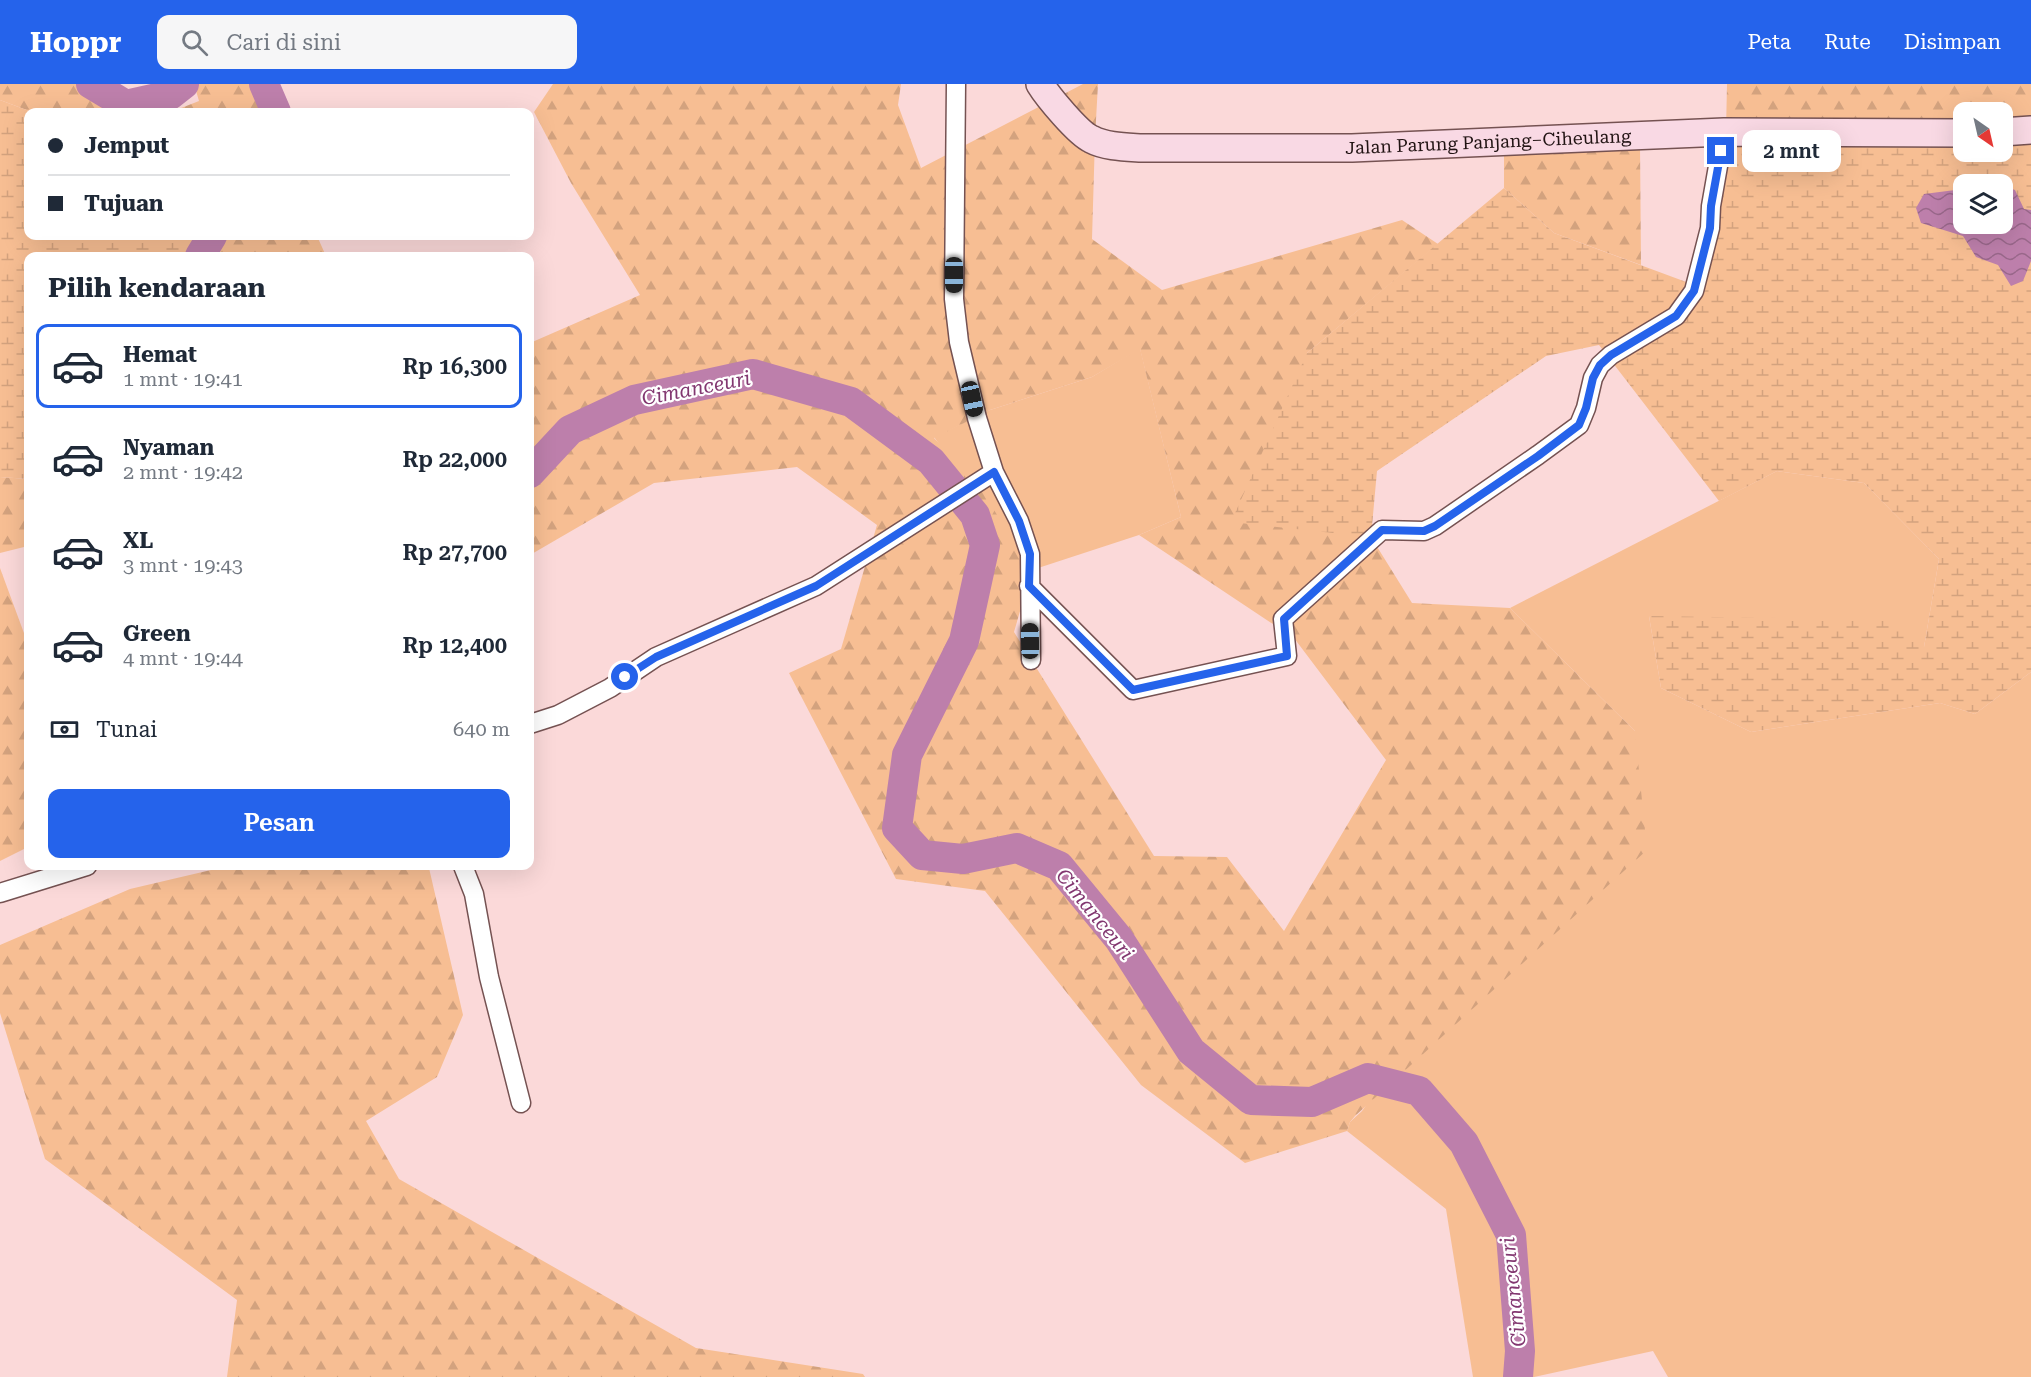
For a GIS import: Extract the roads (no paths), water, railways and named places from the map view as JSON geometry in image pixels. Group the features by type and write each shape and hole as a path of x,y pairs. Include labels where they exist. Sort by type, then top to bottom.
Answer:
{"street":[{"path":"956,84 954,299 959,342 976,418 994,472 1019,521 1030,554 1031,660"},
{"name":"Jalan Parung Panjang–Ciheulang","path":"1040,84 1049,98 1089,139 1113,147 1352,148 1724,132 1953,133"},
{"path":"2013,131 2031,130"},
{"path":"1029,586 1133,690 1287,656 1284,619 1382,530 1424,531 1435,526 1538,456 1579,425 1586,408 1593,378 1600,365 1611,355 1676,316 1694,291 1710,228 1711,206 1724,132"},
{"path":"534,723 558,715 610,688 656,657 816,586 994,472"},
{"path":"0,893 74,870"},
{"path":"465,870 474,894 489,977 521,1102"}],"water":[{"path":"2013,189 2015,190 2024,209 2031,210 2031,261 2023,281 2011,286 1998,265 1976,257 1963,236 1957,234 2013,234"},
{"path":"1953,190 1953,233 1921,223 1916,208 1924,194"}],"waterway":[{"name":"Cimanceuri","path":"91,84 126,105 170,95 184,84"},
{"name":"Cimanceuri","path":"264,84 274,108"},
{"name":"Cimanceuri","path":"202,252 210,240"},
{"name":"Cimanceuri","path":"534,469 570,430 634,400 753,374 851,402 931,461 975,515 985,545 964,641 907,755 897,828 922,855 963,859 1017,848 1059,866 1119,939 1191,1051 1251,1100 1312,1102 1368,1078 1419,1091 1464,1143 1511,1235 1520,1351 1518,1377"}]}
